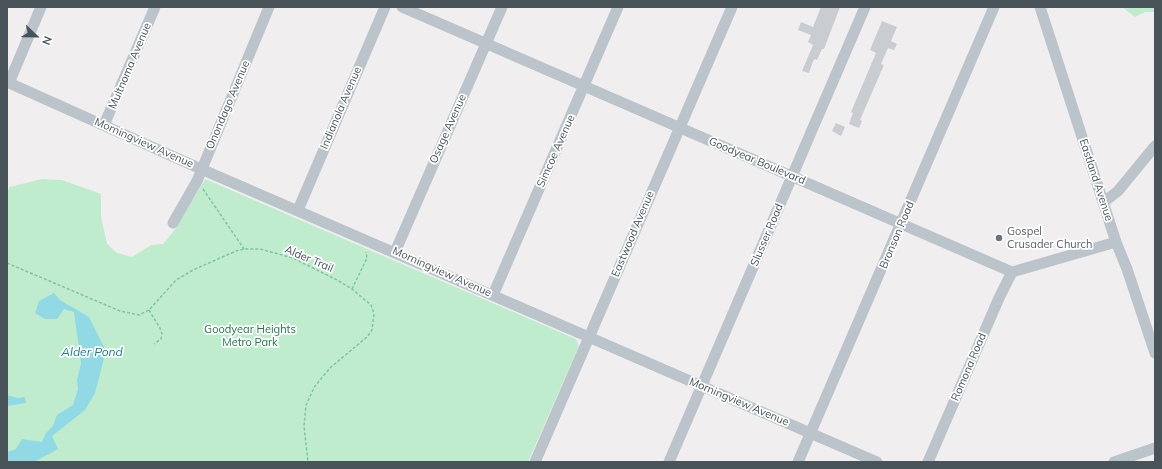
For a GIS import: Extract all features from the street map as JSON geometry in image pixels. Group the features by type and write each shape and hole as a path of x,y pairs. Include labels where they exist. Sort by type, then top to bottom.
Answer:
{"street":[{"path":"8,83 41,7"},
{"name":"Multnoma Avenue","path":"104,126 155,7"},
{"name":"Onondago Avenue","path":"174,223 197,181 269,7"},
{"name":"Indianola Avenue","path":"298,210 385,7"},
{"name":"Goodyear Boulevard","path":"402,7 1012,272"},
{"name":"Osage Avenue","path":"395,252 502,7"},
{"name":"Simcoe Avenue","path":"493,295 618,7"},
{"name":"Eastwood Avenue","path":"535,462 732,7"},
{"name":"Slusser Road","path":"669,462 865,7"},
{"name":"Bronson Road","path":"798,462 902,224 994,7"},
{"name":"Eastland Avenue","path":"1040,7 1116,242 1151,327 1155,353"},
{"name":"Morningview Avenue","path":"8,83 201,169 366,239 702,387 877,462"},
{"path":"1104,202 1118,191 1155,146"},
{"path":"1012,272 1116,242"},
{"name":"Romona Road","path":"928,462 999,298 1012,272"},
{"path":"1114,462 1155,448"}],"path":[{"path":"197,181 244,249"},
{"path":"352,289 367,258 366,239"},
{"name":"Alder Trail","path":"149,310 176,280 192,270 244,249 260,249 293,258 352,289 371,305 374,314 372,330 367,338 330,368 315,386 306,405 304,426 308,462"},
{"path":"7,263 120,311 139,315 149,310 162,334 161,339 154,344"}],"green space":[{"path":"1122,7 1155,7 1155,12 1145,12 1135,17"},
{"name":"Goodyear Heights Metro Park","path":"42,179 62,180 101,194 101,216 107,244 117,253 132,257 151,245 163,244 176,228 205,179 576,339 579,346 528,462 7,462 7,192 10,187"}],"water":[{"name":"Alder Pond","path":"54,293 60,300 89,317 106,351 95,393 85,410 52,436 58,449 34,462 7,462 7,452 16,449 22,439 42,442 46,433 53,426 57,415 73,405 78,389 77,380 81,363 74,312 64,309 57,319 45,319 35,313 39,301"},
{"path":"7,395 18,398 25,397 26,403 7,406"}],"building":[{"path":"821,7 840,7 824,49 822,49 817,60 815,59 813,61 809,73 802,71 813,45 808,42 811,35 798,30 801,22 813,27"},
{"path":"882,21 897,27 891,41 897,44 894,50 888,48 881,64 884,65 860,120 862,121 859,128 849,124 853,113 851,112 876,53 870,50"},
{"path":"836,123 845,127 841,136 832,131"}],"place":[{"name":"Gospel Crusader Church","path":"999,238"}]}
